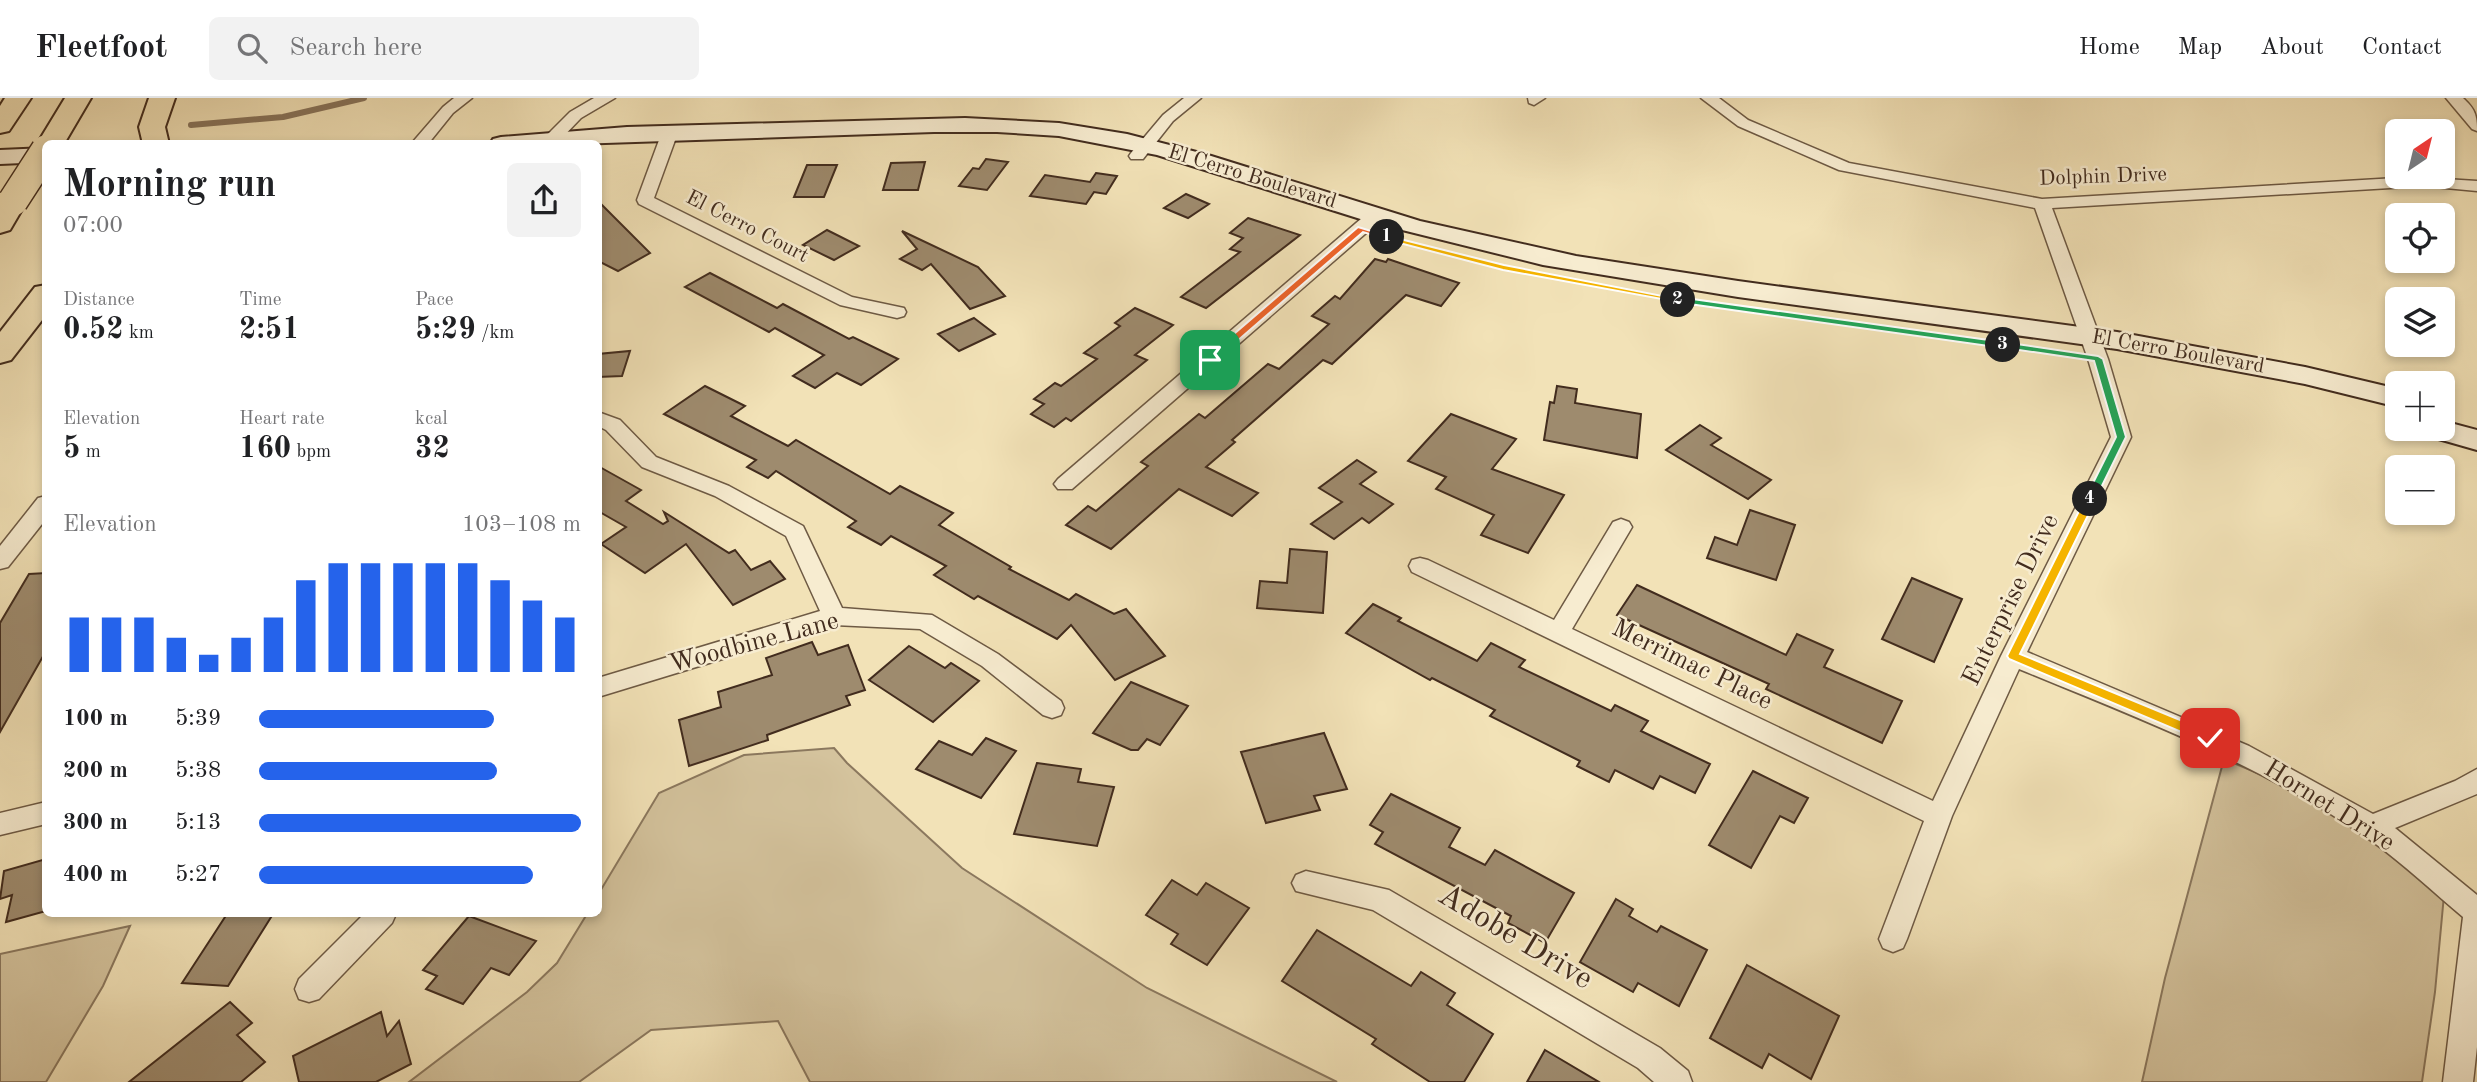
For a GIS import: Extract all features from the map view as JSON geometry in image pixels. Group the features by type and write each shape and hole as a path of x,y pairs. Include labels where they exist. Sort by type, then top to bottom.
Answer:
{"highway":[{"path":"155,140 152,127 162,98"},
{"path":"52,140 76,102"},
{"path":"7,212 42,156"},
{"path":"0,353 42,299"}],"street":[{"path":"422,140 448,110 464,98"},
{"path":"559,140 564,124 581,110 607,98"},
{"path":"1142,150 1168,118 1193,98"},
{"name":"Dolphin Drive","path":"1709,98 1743,122 1845,167 2042,204 2424,181 2477,186"},
{"path":"2454,98 2466,109 2477,126"},
{"name":"El Cerro Boulevard","path":"568,140 592,135 667,140 984,139 1142,150 1503,268 1642,295 2267,367 2385,395"},
{"name":"El Cerro Boulevard","path":"602,148 667,140"},
{"name":"El Cerro Court","path":"667,140 645,200 846,301 897,312"},
{"path":"0,157 42,155"},
{"name":"Enterprise Drive","path":"1893,939 1939,816 2013,656 2121,437 2095,347 2042,204"},
{"path":"1065,484 1368,222"},
{"name":"El Cerro Boulevard","path":"2095,347 2385,415"},
{"path":"2455,414 2477,421"},
{"path":"602,420 614,425 649,461 722,491 795,531 834,615"},
{"path":"2455,434 2477,440"},
{"path":"0,561 42,508"},
{"path":"1559,633 1621,527"},
{"name":"Merrimac Place","path":"1420,565 1939,816"},
{"name":"Woodbine Lane","path":"602,687 834,615 924,621 990,660 1052,708"},
{"name":"Hornet Drive","path":"2013,656 2210,738 2291,777 2372,826 2477,915 2458,1082"},
{"path":"2372,826 2464,789 2477,780"},
{"path":"0,824 42,814"},
{"name":"Adobe Drive","path":"1306,884 1380,899 1648,1058 1676,1082"},
{"path":"309,989 379,917"}],"shaded area":[{"path":"834,748 962,868 1147,988 1337,1082 810,1082 778,1021 651,1030 579,1082 409,1082 527,992 557,963 585,917 602,917 602,888 659,793 744,755"},
{"path":"2224,759 2262,775 2379,841 2444,895 2435,992 2422,1082 2142,1082 2165,978"},
{"path":"130,926 103,986 46,1082 0,1082 0,954"}],"building":[{"path":"986,159 1008,162 987,190 959,186 973,168 979,169"},
{"path":"925,162 918,190 883,190 891,163"},
{"path":"807,165 837,165 824,197 794,197"},
{"path":"1096,173 1117,176 1106,194 1094,192 1086,204 1030,196 1045,175 1090,182"},
{"path":"1186,194 1209,204 1188,218 1164,208"},
{"path":"602,205 650,253 618,271 602,263"},
{"path":"1248,218 1300,235 1206,308 1181,297 1240,252 1230,249 1243,238 1230,233"},
{"path":"827,230 859,246 834,260 803,245"},
{"path":"902,231 978,267 1005,296 970,309 931,264 922,270 900,259 917,249"},
{"path":"1375,259 1386,262 1388,259 1459,283 1441,306 1406,295 1332,364 1323,360 1232,440 1235,442 1206,467 1258,493 1232,516 1179,489 1111,549 1066,525 1088,506 1096,511 1148,466 1141,462 1199,414 1205,418 1268,364 1279,369 1329,324 1312,316 1335,296 1340,299"},
{"path":"710,273 777,308 783,304 849,339 853,337 898,359 861,385 837,373 815,388 793,376 824,355 775,328 769,332 685,287"},
{"path":"1135,308 1173,325 1135,355 1147,360 1071,421 1066,418 1054,427 1031,414 1044,404 1034,399 1055,383 1061,386 1097,359 1084,353 1120,326 1115,323"},
{"path":"974,318 995,334 959,351 938,334"},
{"path":"630,351 622,376 602,377 602,354"},
{"path":"705,386 745,406 731,416 788,446 796,440 890,494 900,486 953,513 939,525 1011,567 1009,569 1069,600 1076,594 1114,614 1126,609 1165,656 1115,680 1071,625 1057,639 978,596 974,599 934,575 946,566 891,536 881,545 848,527 856,521 776,471 768,478 747,467 756,460 664,414"},
{"path":"1557,386 1577,389 1575,403 1641,414 1637,458 1544,440 1550,402 1554,403"},
{"path":"1451,414 1516,439 1492,469 1564,495 1528,553 1481,535 1494,515 1436,489 1446,477 1408,461"},
{"path":"1700,425 1721,438 1711,445 1771,480 1748,499 1666,450"},
{"path":"1357,460 1376,472 1360,484 1393,504 1369,523 1362,518 1334,539 1311,524 1342,502 1319,488"},
{"path":"602,468 641,490 626,501 663,524 668,521 664,512 729,553 735,550 751,570 770,561 785,579 733,605 686,544 645,573 602,545 626,527 602,513"},
{"path":"1750,510 1795,525 1776,580 1707,558 1715,537 1737,545"},
{"path":"1290,549 1327,552 1323,613 1257,608 1260,581 1287,583"},
{"path":"42,573 42,658 0,732 0,623 29,574"},
{"path":"1912,578 1962,599 1934,662 1882,639"},
{"path":"1637,585 1786,655 1797,634 1833,650 1824,667 1902,701 1882,743 1766,689 1769,684 1617,615"},
{"path":"1373,604 1401,618 1398,621 1477,661 1491,643 1525,660 1519,667 1611,711 1615,705 1648,721 1641,731 1710,764 1695,793 1660,776 1653,789 1615,770 1609,782 1577,766 1580,761 1490,716 1495,710 1432,678 1430,680 1346,633"},
{"path":"812,642 818,655 848,645 865,690 846,696 850,705 767,735 768,740 689,766 679,720 721,707 718,692 772,675 766,658"},
{"path":"909,646 945,668 951,663 979,681 933,722 869,680"},
{"path":"1131,682 1188,706 1160,745 1147,739 1138,750 1131,750 1093,733"},
{"path":"1324,733 1347,789 1314,796 1320,810 1266,823 1241,752"},
{"path":"986,738 1016,751 981,798 916,769 939,741 972,755"},
{"path":"1037,763 1081,769 1078,782 1114,787 1097,846 1014,834"},
{"path":"1753,771 1808,798 1794,823 1780,816 1751,868 1709,845"},
{"path":"1391,794 1460,828 1449,847 1485,865 1495,850 1574,893 1545,943 1508,923 1511,916 1375,844 1383,832 1370,825"},
{"path":"42,860 42,912 6,922 12,895 0,899 4,871"},
{"path":"1172,880 1197,895 1206,883 1249,908 1207,965 1171,944 1178,934 1146,915"},
{"path":"1616,899 1633,909 1629,916 1657,932 1661,926 1707,950 1679,1006 1638,983 1633,992 1580,962"},
{"path":"225,917 271,917 228,986 182,983"},
{"path":"468,917 536,941 509,975 491,968 463,1004 426,989 437,976 423,970"},
{"path":"1317,930 1411,986 1421,972 1455,993 1447,1005 1493,1034 1464,1082 1430,1082 1372,1044 1376,1039 1282,981"},
{"path":"1747,965 1839,1016 1811,1079 1769,1054 1762,1068 1710,1038"},
{"path":"230,1002 252,1023 237,1035 265,1062 241,1082 129,1082"},
{"path":"381,1012 387,1036 399,1021 411,1064 376,1082 299,1082 293,1056"},
{"path":"1545,1050 1599,1082 1527,1082"}],"waterway":[{"path":"191,125 283,117 364,98"}],"route":[{"path":"1210,360 1361,229 1503,268 1642,295 2098,359 2121,437 2013,656 2210,738"}]}
